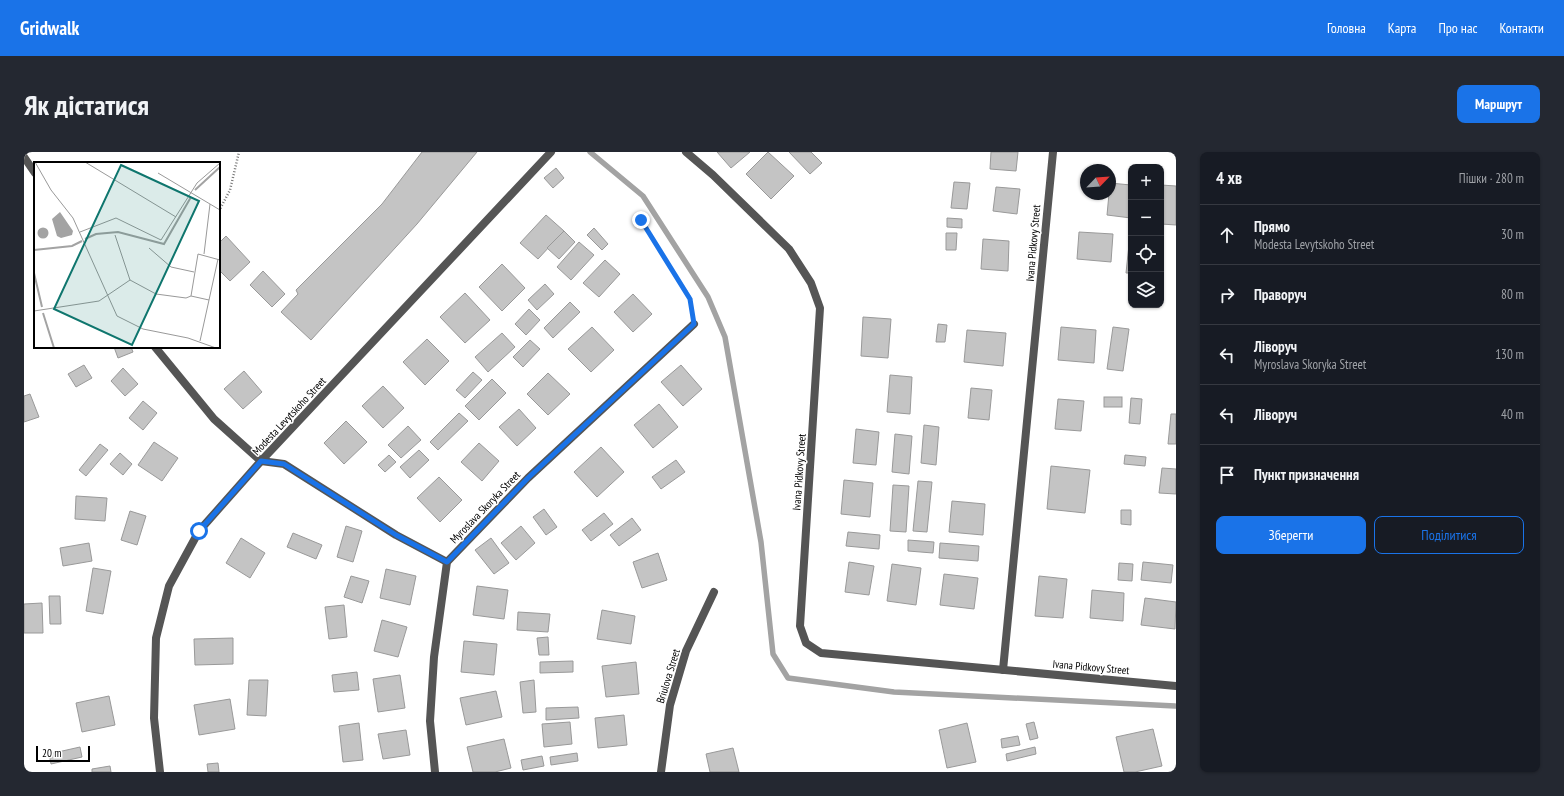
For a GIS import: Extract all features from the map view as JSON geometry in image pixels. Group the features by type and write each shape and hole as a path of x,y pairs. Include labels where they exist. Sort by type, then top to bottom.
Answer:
{"street":[{"name":"Modesta Levytskoho Street","path":"160,772 154,718 156,638 169,586 199,531 261,461 552,152"},
{"name":"Ivana Pidkovy Street","path":"686,152 713,175 788,249 811,282 820,308 800,626 806,643 821,653 1176,686"},
{"name":"Ivana Pidkovy Street","path":"1004,670 1053,152"},
{"path":"24,157 34,172"},
{"name":"Myroslava Skoryka Street","path":"447,562 528,478 694,324"},
{"path":"156,348 214,419 261,461 284,464 396,535 447,562 434,658 430,721 435,772"},
{"name":"Briulova Street","path":"661,772 670,705 686,651 714,592"}],"path":[{"path":"220,209 230,190 239,152"},
{"path":"641,220 690,299 694,324"}],"building":[{"path":"422,152 477,152 417,224 311,340 281,312 298,294 296,290 382,204"},
{"path":"717,152 750,152 731,168"},
{"path":"768,152 794,176 771,199 746,174"},
{"path":"789,152 811,152 822,163 810,174"},
{"path":"991,152 1018,152 1016,171 990,169"},
{"path":"556,168 564,178 553,188 544,178"},
{"path":"954,182 970,183 967,209 951,208"},
{"path":"1116,184 1128,185 1128,218 1107,215 1108,200 1116,200"},
{"path":"1164,185 1176,186 1176,225 1164,224"},
{"path":"996,187 1020,189 1017,214 993,211"},
{"path":"546,215 564,231 538,259 520,243"},
{"path":"947,218 962,219 962,228 947,227"},
{"path":"594,228 608,244 602,250 587,235"},
{"path":"564,231 575,242 559,259 547,248"},
{"path":"1079,232 1113,234 1111,262 1077,259"},
{"path":"946,233 957,233 956,250 946,250"},
{"path":"226,236 250,262 230,281 220,271 220,242"},
{"path":"983,239 1009,241 1008,271 981,269"},
{"path":"579,242 594,255 571,280 557,267"},
{"path":"1128,254 1128,273 1126,273"},
{"path":"605,260 620,274 599,297 583,283"},
{"path":"502,264 525,288 502,311 479,287"},
{"path":"263,271 285,294 272,307 250,285"},
{"path":"545,284 554,294 537,310 528,300"},
{"path":"465,293 490,320 465,343 440,317"},
{"path":"633,294 652,314 633,332 614,312"},
{"path":"570,302 580,312 553,338 544,328"},
{"path":"529,309 540,320 526,335 515,324"},
{"path":"863,317 891,319 888,358 861,356"},
{"path":"938,324 947,325 945,342 936,342"},
{"path":"592,327 614,350 591,372 568,349"},
{"path":"1061,327 1096,330 1094,363 1058,360"},
{"path":"1113,327 1129,329 1123,371 1107,369"},
{"path":"967,330 1006,333 1003,366 964,362"},
{"path":"502,333 515,347 488,372 475,357"},
{"path":"427,339 449,361 425,385 403,362"},
{"path":"530,340 540,349 523,367 513,357"},
{"path":"114,348 131,348 133,352 118,358"},
{"path":"84,365 92,378 76,387 68,374"},
{"path":"681,365 702,389 683,406 661,382"},
{"path":"123,368 138,384 125,396 111,381"},
{"path":"244,371 262,392 243,409 224,389"},
{"path":"473,372 482,380 465,398 456,390"},
{"path":"548,373 570,394 548,415 527,394"},
{"path":"890,375 912,377 910,414 887,412"},
{"path":"492,379 506,393 479,420 465,406"},
{"path":"383,386 404,408 383,428 362,406"},
{"path":"971,388 992,390 989,420 968,418"},
{"path":"30,394 39,417 24,422 24,396"},
{"path":"1104,397 1122,397 1122,407 1104,407"},
{"path":"1131,398 1142,399 1140,424 1129,423"},
{"path":"1058,399 1084,401 1081,431 1055,429"},
{"path":"143,401 157,413 143,430 129,418"},
{"path":"659,404 678,427 653,448 634,425"},
{"path":"519,409 536,428 517,446 499,427"},
{"path":"459,413 468,421 438,450 430,442"},
{"path":"1171,414 1176,414 1176,444 1168,444"},
{"path":"346,421 367,442 344,464 324,443"},
{"path":"924,425 939,427 936,465 921,463"},
{"path":"408,426 421,440 401,458 388,445"},
{"path":"856,429 879,432 876,465 853,463"},
{"path":"895,434 912,436 909,474 892,472"},
{"path":"154,442 178,458 162,481 138,465"},
{"path":"479,443 499,461 482,481 461,462"},
{"path":"100,444 108,450 86,476 79,470"},
{"path":"601,447 624,472 597,497 574,472"},
{"path":"419,450 429,460 410,478 400,467"},
{"path":"120,453 132,464 123,475 110,464"},
{"path":"389,455 396,462 385,472 378,465"},
{"path":"1125,455 1146,457 1145,466 1124,464"},
{"path":"676,460 685,472 661,489 652,477"},
{"path":"1051,466 1090,470 1085,513 1047,509"},
{"path":"1162,468 1176,469 1176,494 1159,493"},
{"path":"439,477 462,500 440,522 417,498"},
{"path":"844,480 873,483 870,517 841,514"},
{"path":"918,481 932,482 927,532 913,531"},
{"path":"893,485 909,486 906,532 890,531"},
{"path":"76,496 107,498 105,521 75,519"},
{"path":"952,501 985,504 983,535 949,532"},
{"path":"544,509 557,527 546,535 533,517"},
{"path":"1121,510 1131,510 1131,525 1121,524"},
{"path":"130,511 146,516 137,545 121,540"},
{"path":"604,513 613,524 591,541 582,530"},
{"path":"632,518 641,530 619,546 610,535"},
{"path":"346,526 362,531 353,562 337,557"},
{"path":"521,526 535,543 516,560 501,543"},
{"path":"848,532 880,535 879,549 846,546"},
{"path":"293,533 322,545 316,559 287,547"},
{"path":"241,538 265,553 250,578 226,563"},
{"path":"491,538 509,563 494,574 475,550"},
{"path":"908,540 934,542 933,553 908,551"},
{"path":"89,543 92,561 63,566 60,548"},
{"path":"940,543 979,546 978,561 939,558"},
{"path":"658,553 667,580 642,588 633,562"},
{"path":"849,562 874,566 869,595 845,592"},
{"path":"1143,562 1173,565 1171,583 1141,580"},
{"path":"1119,563 1133,564 1132,581 1118,580"},
{"path":"892,564 921,568 916,605 887,601"},
{"path":"93,568 111,571 103,614 86,611"},
{"path":"386,569 416,576 410,605 380,598"},
{"path":"944,574 978,578 974,609 940,605"},
{"path":"351,576 369,581 362,603 344,597"},
{"path":"1039,576 1067,579 1063,618 1035,616"},
{"path":"477,586 508,590 504,619 473,615"},
{"path":"1092,590 1124,593 1123,621 1090,618"},
{"path":"49,596 60,596 61,624 50,624"},
{"path":"1145,598 1176,602 1175,629 1141,625"},
{"path":"42,603 43,633 24,633 24,604"},
{"path":"344,605 347,637 329,639 325,607"},
{"path":"602,610 635,616 631,644 597,639"},
{"path":"518,612 550,614 548,632 517,630"},
{"path":"382,620 407,627 398,657 374,651"},
{"path":"548,637 549,655 539,655 537,638"},
{"path":"233,638 233,664 195,665 194,639"},
{"path":"464,641 497,644 494,675 461,672"},
{"path":"573,661 573,672 540,673 540,662"},
{"path":"636,662 639,694 606,697 602,666"},
{"path":"357,672 359,690 334,692 332,675"},
{"path":"400,675 405,708 378,712 373,679"},
{"path":"249,680 268,680 266,716 247,715"},
{"path":"534,680 536,712 523,713 520,682"},
{"path":"496,691 502,717 466,725 460,698"},
{"path":"109,696 115,725 82,732 76,703"},
{"path":"230,699 235,729 199,735 194,705"},
{"path":"578,707 579,718 546,720 546,708"},
{"path":"624,715 627,745 598,748 595,718"},
{"path":"570,722 572,744 544,747 542,724"},
{"path":"1034,722 1038,738 1030,740 1026,724"},
{"path":"359,723 363,760 343,762 339,726"},
{"path":"967,723 976,762 947,768 939,730"},
{"path":"1153,729 1162,766 1135,772 1124,772 1116,737"},
{"path":"406,730 410,755 383,759 378,734"},
{"path":"1018,736 1020,745 1002,748 1001,739"},
{"path":"504,739 511,768 495,772 473,772 467,747"},
{"path":"80,747 82,757 51,764 49,754"},
{"path":"1035,747 1036,754 1007,761 1006,754"},
{"path":"733,748 739,772 710,772 706,754"},
{"path":"577,753 578,761 551,765 550,757"},
{"path":"542,756 544,766 523,770 521,760"},
{"path":"218,763 219,772 208,772 207,764"},
{"path":"110,766 111,772 92,772 92,769"}],"waterway":[{"path":"590,152 643,196 708,297 725,337 761,542 773,654 788,678 894,692 1175,706"}],"route":[{"path":"199,531 261,461 284,464 396,535 447,562 528,478 694,324 690,299 641,220"}]}
